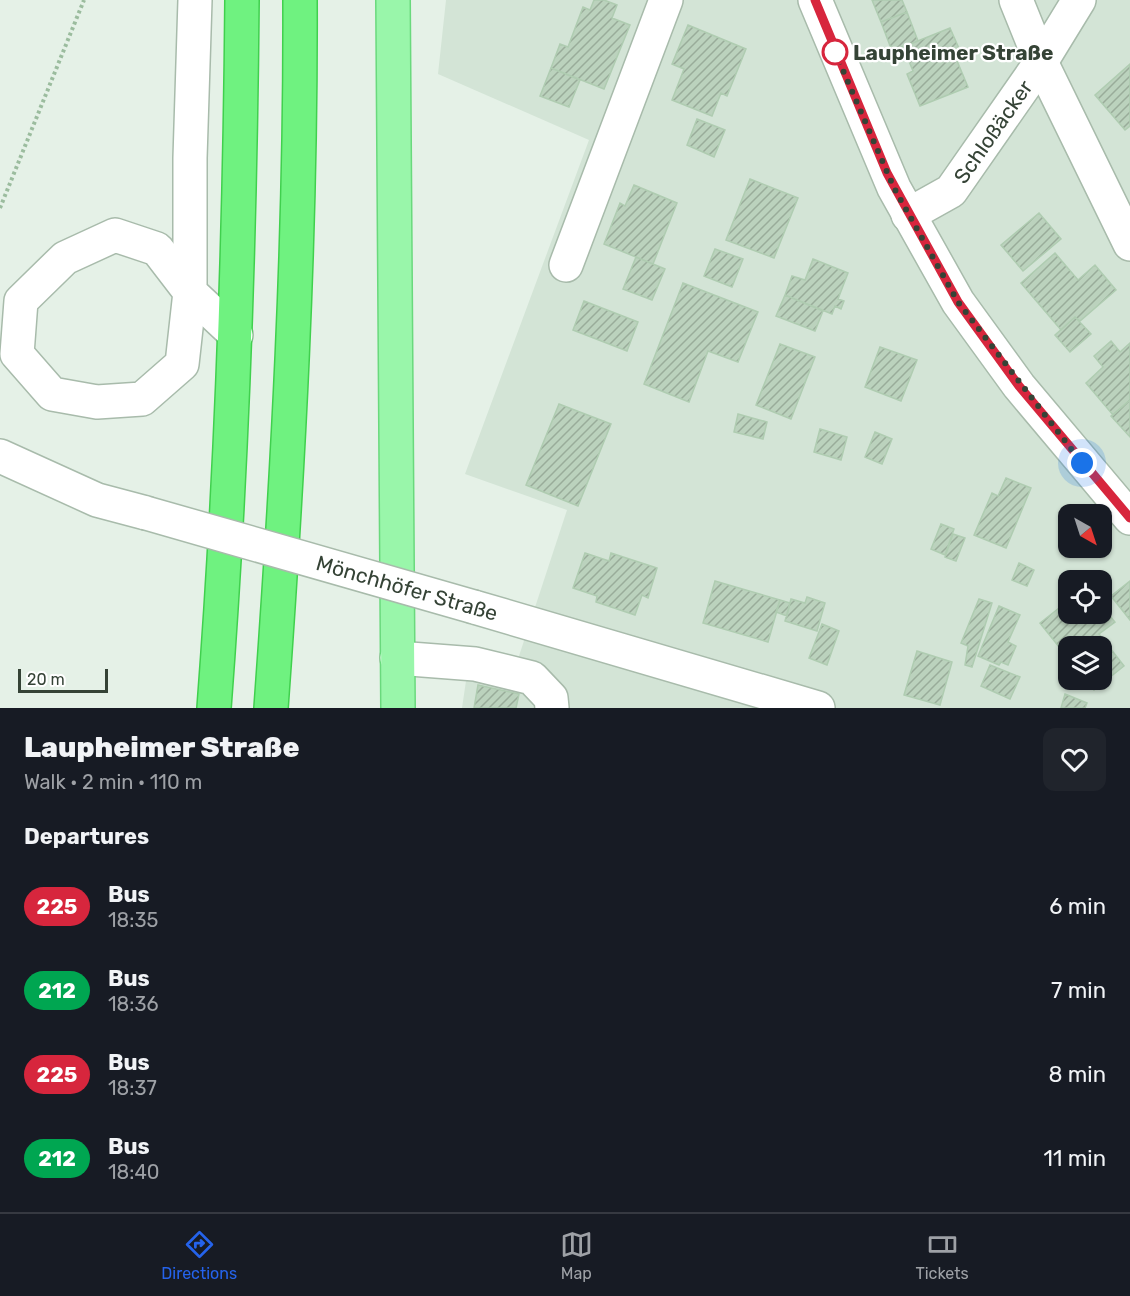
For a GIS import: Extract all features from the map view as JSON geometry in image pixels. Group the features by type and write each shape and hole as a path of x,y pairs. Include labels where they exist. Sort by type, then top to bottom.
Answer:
{"highway":[{"path":"214,708 224,575 236,335 242,0"},
{"path":"272,708 284,525 300,83 300,0"}],"main road":[{"path":"393,0 398,708"}],"street":[{"path":"195,0 190,159 190,292 182,364 142,399 97,402 52,394 17,354 21,301 65,258 115,235 157,249 190,292 236,335"},
{"path":"566,265 666,0"},
{"path":"815,0 873,144 908,215 958,302 1026,394 1130,518"},
{"name":"Schloßäcker","path":"1016,0 1041,62 1130,244"},
{"name":"Schloßäcker","path":"908,215 951,191 1041,62 1079,0"},
{"name":"Mönchhöfer Straße","path":"0,456 98,500 474,608 756,699 818,708"},
{"path":"397,658 475,664 532,678 551,698 552,708"}],"path":[{"path":"0,208 84,0"}],"shaded area":[{"path":"446,0 1130,0 1130,708 462,708 466,681 518,659 567,510 465,474 589,140 438,74"}],"building":[{"path":"594,0 604,0 617,5 612,18 630,25 604,89 551,68 560,44 568,47 583,7 590,10"},
{"path":"872,0 902,0 907,12 881,22"},
{"path":"907,12 918,41 892,51 881,22"},
{"path":"688,25 746,49 727,96 721,93 712,116 672,100 684,69 672,64"},
{"path":"950,28 961,53 955,56 968,87 920,106 907,74 913,71 903,47"},
{"path":"1130,64 1130,126 1125,130 1095,95"},
{"path":"551,68 580,80 569,107 540,96"},
{"path":"697,119 725,130 714,157 687,145"},
{"path":"750,179 798,198 774,258 726,240"},
{"path":"634,185 677,203 653,264 604,244 620,203 625,206"},
{"path":"1039,213 1061,239 1023,271 1001,245"},
{"path":"715,249 743,259 732,287 704,276"},
{"path":"1055,253 1078,280 1095,265 1116,290 1080,321 1075,317 1061,330 1021,283"},
{"path":"636,257 665,269 652,300 623,289"},
{"path":"813,259 848,273 838,299 844,301 841,309 835,306 832,314 785,295 792,276 805,280"},
{"path":"683,283 758,312 738,362 708,351 689,402 644,384"},
{"path":"785,295 823,311 815,331 776,316"},
{"path":"584,301 638,322 627,351 573,330"},
{"path":"1075,317 1091,334 1070,352 1055,335"},
{"path":"1111,341 1120,352 1130,343 1130,400 1113,415 1086,383 1103,367 1094,356"},
{"path":"780,344 815,357 791,419 756,405"},
{"path":"880,347 917,360 901,401 865,387"},
{"path":"1130,400 1130,437 1111,416"},
{"path":"559,404 611,424 578,506 526,485"},
{"path":"738,414 767,422 763,439 734,432"},
{"path":"820,429 847,437 841,460 814,452"},
{"path":"875,432 892,439 882,464 865,457"},
{"path":"1006,478 1031,488 1006,548 974,535 992,493 998,496"},
{"path":"941,524 954,529 945,555 931,549"},
{"path":"953,534 965,538 956,561 945,557"},
{"path":"585,553 609,561 611,553 657,568 648,598 642,595 635,615 596,602 597,596 573,588"},
{"path":"1019,563 1034,570 1027,586 1012,580"},
{"path":"715,581 780,600 768,642 703,623"},
{"path":"1130,581 1130,620 1112,597"},
{"path":"807,597 825,603 817,631 785,621 791,599 805,603"},
{"path":"979,599 992,603 972,667 965,665 968,646 961,643"},
{"path":"780,600 790,603 787,616 776,612"},
{"path":"999,606 1020,615 1008,642 1016,646 1008,665 1001,662 999,665 978,656"},
{"path":"1058,609 1058,624 1112,624 1112,618 1115,622 1099,634 1101,636 1058,636 1058,646 1040,623"},
{"path":"822,624 839,631 827,665 809,658"},
{"path":"917,651 952,662 940,705 904,695"},
{"path":"1112,651 1124,666 1112,676"},
{"path":"990,665 1020,677 1010,699 981,686"},
{"path":"478,685 519,694 516,708 474,708"},
{"path":"1065,694 1087,703 1085,708 1061,708"}],"bus line":[{"name":"225","path":"815,0 873,144 908,215 958,302 1019,386 1130,518"}],"place":[{"name":"Laupheimer Straße","path":"835,52"}],"route":[{"path":"835,52 894,188 958,302 1019,386 1082,463"}]}
